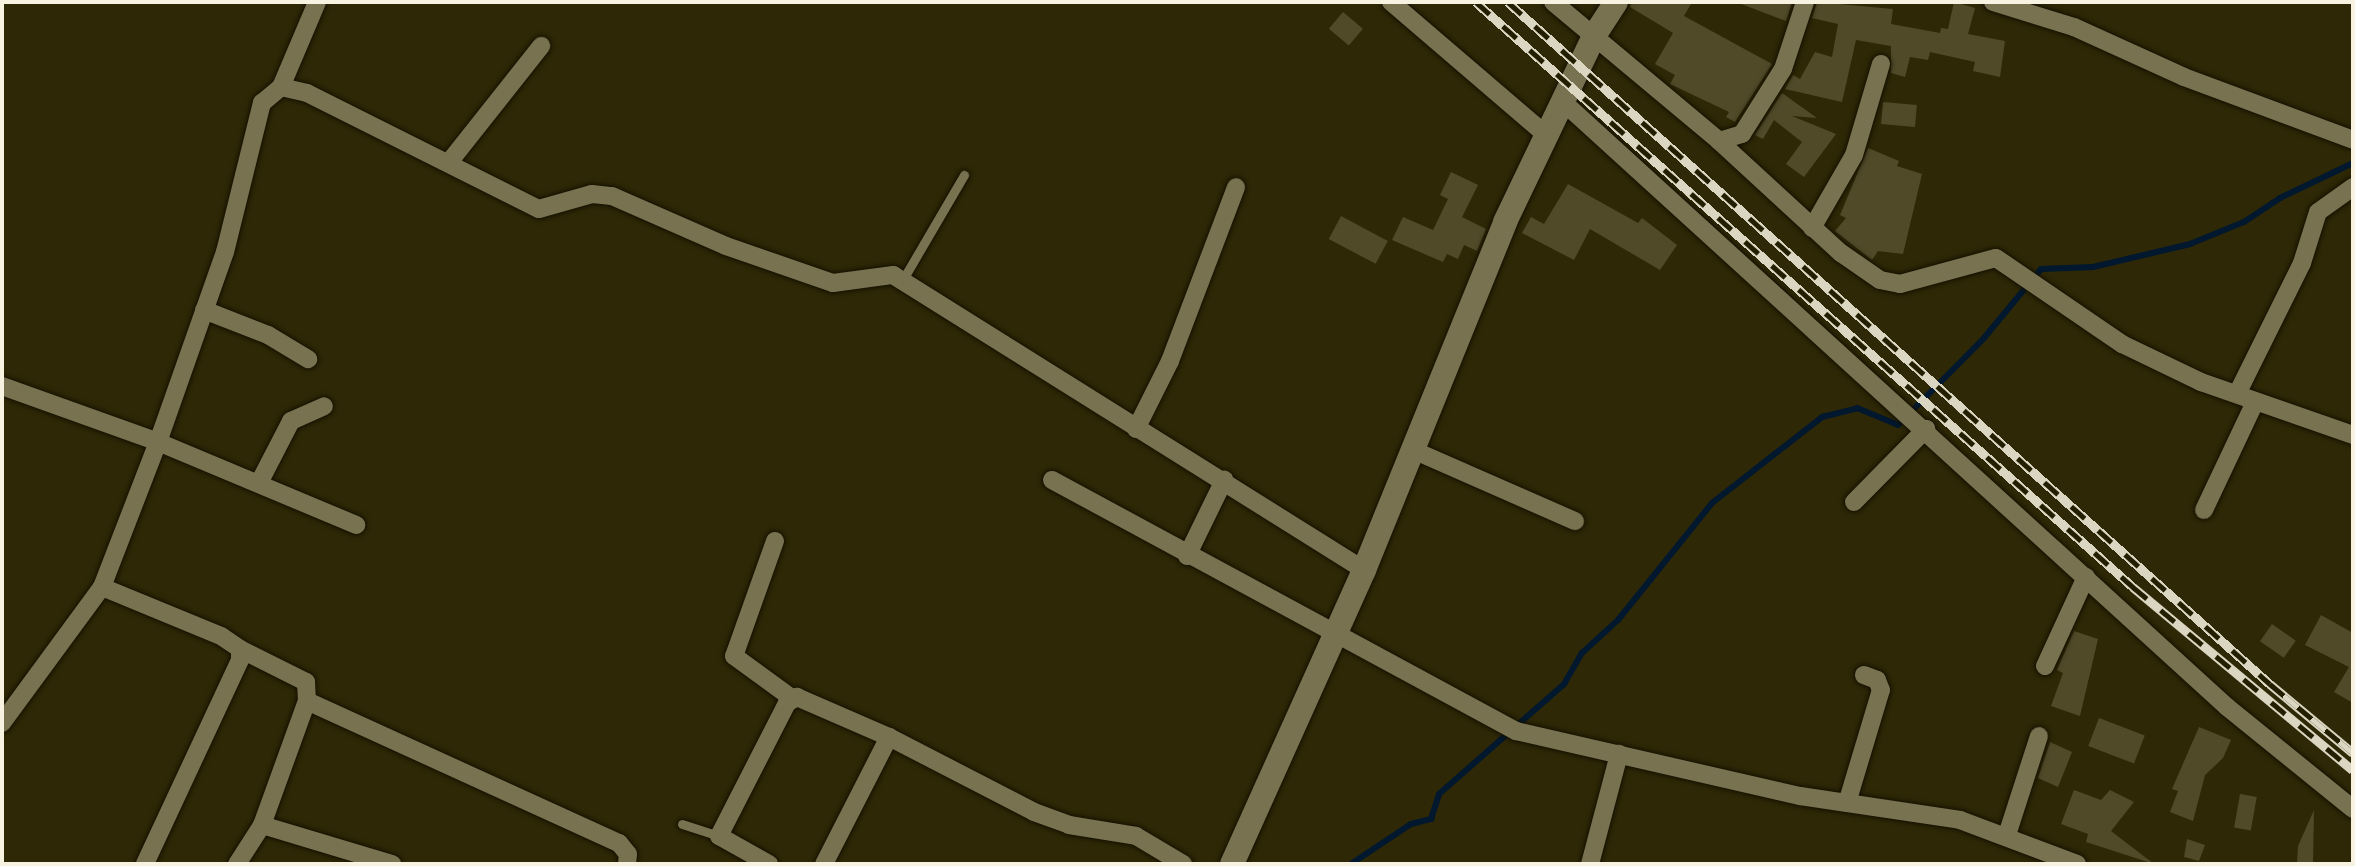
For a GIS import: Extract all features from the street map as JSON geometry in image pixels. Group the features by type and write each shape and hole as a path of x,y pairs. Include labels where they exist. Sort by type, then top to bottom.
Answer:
{"street":[{"path":"2,723 102,587 158,442 225,252 262,103 281,87 317,2"},
{"path":"1391,2 1545,134"},
{"path":"1553,2 1719,141 1812,228 1890,283 1984,259 2005,262 2122,344 2255,402 2353,435"},
{"path":"1232,864 1364,570 1545,134 1594,36 1616,2"},
{"path":"1719,141 1742,134 1783,69 1805,2"},
{"path":"1993,2 2074,27 2184,77 2353,140"},
{"path":"450,161 541,46"},
{"path":"1812,228 1854,155 1881,64"},
{"path":"281,87 307,93 450,161 539,209 592,194 612,196 726,246 822,280 843,283 879,274 902,281 1364,570"},
{"path":"1562,101 1891,396 2260,736 2353,809"},
{"path":"1136,429 1170,361 1236,187"},
{"path":"2237,394 2302,263 2318,212 2353,187"},
{"path":"204,310 268,335 308,359"},
{"path":"2,386 158,442 356,525"},
{"path":"2204,510 2255,402"},
{"path":"259,483 291,421 324,406"},
{"path":"1854,502 1923,426"},
{"path":"1413,450 1575,521"},
{"path":"1052,480 1187,556 1516,731 1847,803 1960,820 2007,835 2077,864"},
{"path":"1187,556 1224,480"},
{"path":"775,541 734,656 793,699 806,699 889,737 1034,812 1069,825 1136,836 1183,864"},
{"path":"2045,666 2086,577"},
{"path":"102,587 221,636 306,682 307,701 262,825 237,864"},
{"path":"145,864 240,660 240,649"},
{"path":"1847,803 1881,690 1877,680 1864,675"},
{"path":"769,864 719,836 793,699"},
{"path":"307,701 619,843 628,854 627,864"},
{"path":"2007,835 2039,736"},
{"path":"824,864 889,737"},
{"path":"1590,864 1619,754"},
{"path":"262,825 392,864"}],"lane":[{"path":"902,281 964,175"},
{"path":"682,824 719,836"}],"building":[{"path":"1631,2 1692,2 1684,16 1772,64 1735,122 1726,117 1729,112 1670,84 1675,75 1655,64 1673,33 1630,7"},
{"path":"1736,2 1792,2 1786,21"},
{"path":"1817,2 1893,9 1891,24 1940,33 1941,28 1948,29 1954,2 1975,8 1968,34 2005,41 2000,77 1973,71 1975,62 1930,52 1928,60 1910,57 1905,77 1891,73 1891,46 1856,40 1842,102 1785,89 1793,75 1800,79 1815,52 1832,57 1838,24 1812,18"},
{"path":"1343,12 1363,29 1349,46 1329,29"},
{"path":"1782,93 1817,118 1792,116 1836,134 1804,177 1786,164 1802,142 1774,120 1763,139 1755,135"},
{"path":"1883,102 1917,105 1915,127 1881,124"},
{"path":"1868,148 1899,161 1897,166 1922,174 1903,254 1878,251 1872,260 1835,231 1846,218 1840,215"},
{"path":"1451,172 1478,185 1462,217 1486,229 1477,251 1464,245 1458,259 1447,254 1443,262 1392,240 1403,217 1433,230 1448,199 1440,195"},
{"path":"1568,184 1638,223 1642,218 1677,245 1660,270 1590,229 1574,260 1522,233 1531,217 1544,224"},
{"path":"1341,216 1388,241 1376,264 1329,239"},
{"path":"2321,615 2353,633 2353,703 2334,692 2349,667 2305,645"},
{"path":"2272,624 2296,641 2284,658 2260,641"},
{"path":"2074,631 2098,639 2080,716 2051,706 2063,673 2057,670"},
{"path":"2099,718 2145,736 2134,764 2088,746"},
{"path":"2199,727 2231,740 2223,758 2205,775 2193,821 2170,812 2178,791 2172,789"},
{"path":"2050,742 2072,752 2058,787 2038,778"},
{"path":"2074,790 2101,800 2110,790 2134,802 2111,831 2154,864 2086,842 2088,834 2061,824"},
{"path":"2240,794 2257,797 2251,830 2234,827"},
{"path":"2314,810 2313,864 2297,864 2298,846"},
{"path":"2187,839 2205,845 2199,861 2184,857"}],"waterway":[{"path":"1351,864 1411,824 1431,819 1439,794 1564,684 1582,653 1618,620 1712,503 1822,417 1857,408 1898,425 1984,338 2041,269 2093,267 2190,244 2244,222 2280,198 2353,163"}],"railway":[{"path":"1476,2 2133,587 2353,770"},
{"path":"1508,2 2270,684 2353,753"}]}
